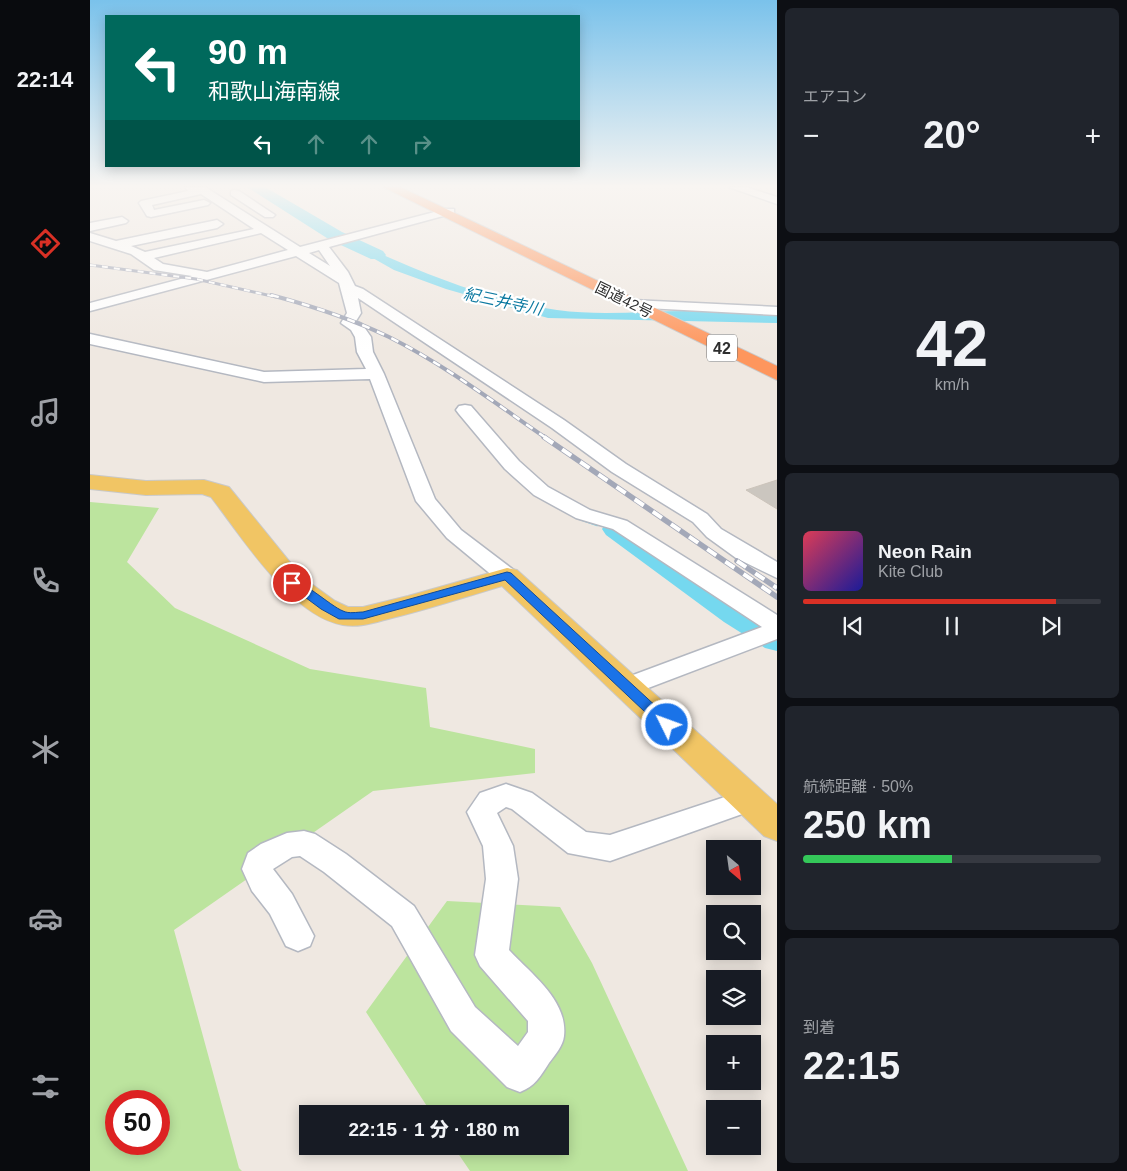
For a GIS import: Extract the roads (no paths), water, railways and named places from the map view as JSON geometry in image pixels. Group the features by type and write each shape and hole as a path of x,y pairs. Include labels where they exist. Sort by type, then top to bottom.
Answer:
{"highway":[{"name":"国道42号","path":"508,242 656,312 777,374"},
{"name":"国道42号","path":"656,312 777,365"}],"main road":[{"path":"90,482 146,488 204,487 220,492 292,583 325,607 344,616 363,616 413,604 507,576 777,826"}],"street":[{"path":"101,242 146,256 159,266 209,274"},
{"path":"115,246 132,242"},
{"path":"146,256 212,242"},
{"path":"280,242 558,424 619,468 672,499 744,553 777,571"},
{"path":"90,307 329,242"},
{"path":"321,244 341,272 354,313 348,323 356,327 363,337 365,352 376,374 426,501 454,534 507,576"},
{"path":"656,312 777,311"},
{"path":"90,339 264,377 376,374"},
{"path":"466,410 512,465 541,491 583,514 620,525 772,635"},
{"path":"626,687 772,635"},
{"path":"298,936 281,904 263,882 257,869 259,862 272,853 287,845 304,843 335,863 403,916 463,1019 520,1074 546,1038 545,1015 492,955 502,879 498,846 482,812 490,801 506,795 522,801 579,844 610,848 749,800"}],"water":[{"path":"344,242 354,242 425,273 477,291 530,305 590,313 686,311 777,314 777,323 548,318 446,289 394,270"}],"waterway":[{"name":"紀三井寺川","path":"348,242 377,255"},
{"path":"577,517 597,524"},
{"path":"616,529 735,615 777,640"}],"railway":[{"path":"90,265 196,279 276,297"},
{"path":"271,295 332,313 389,337 450,372 546,438"},
{"path":"544,437 777,597"},
{"path":"737,561 777,588"}]}
